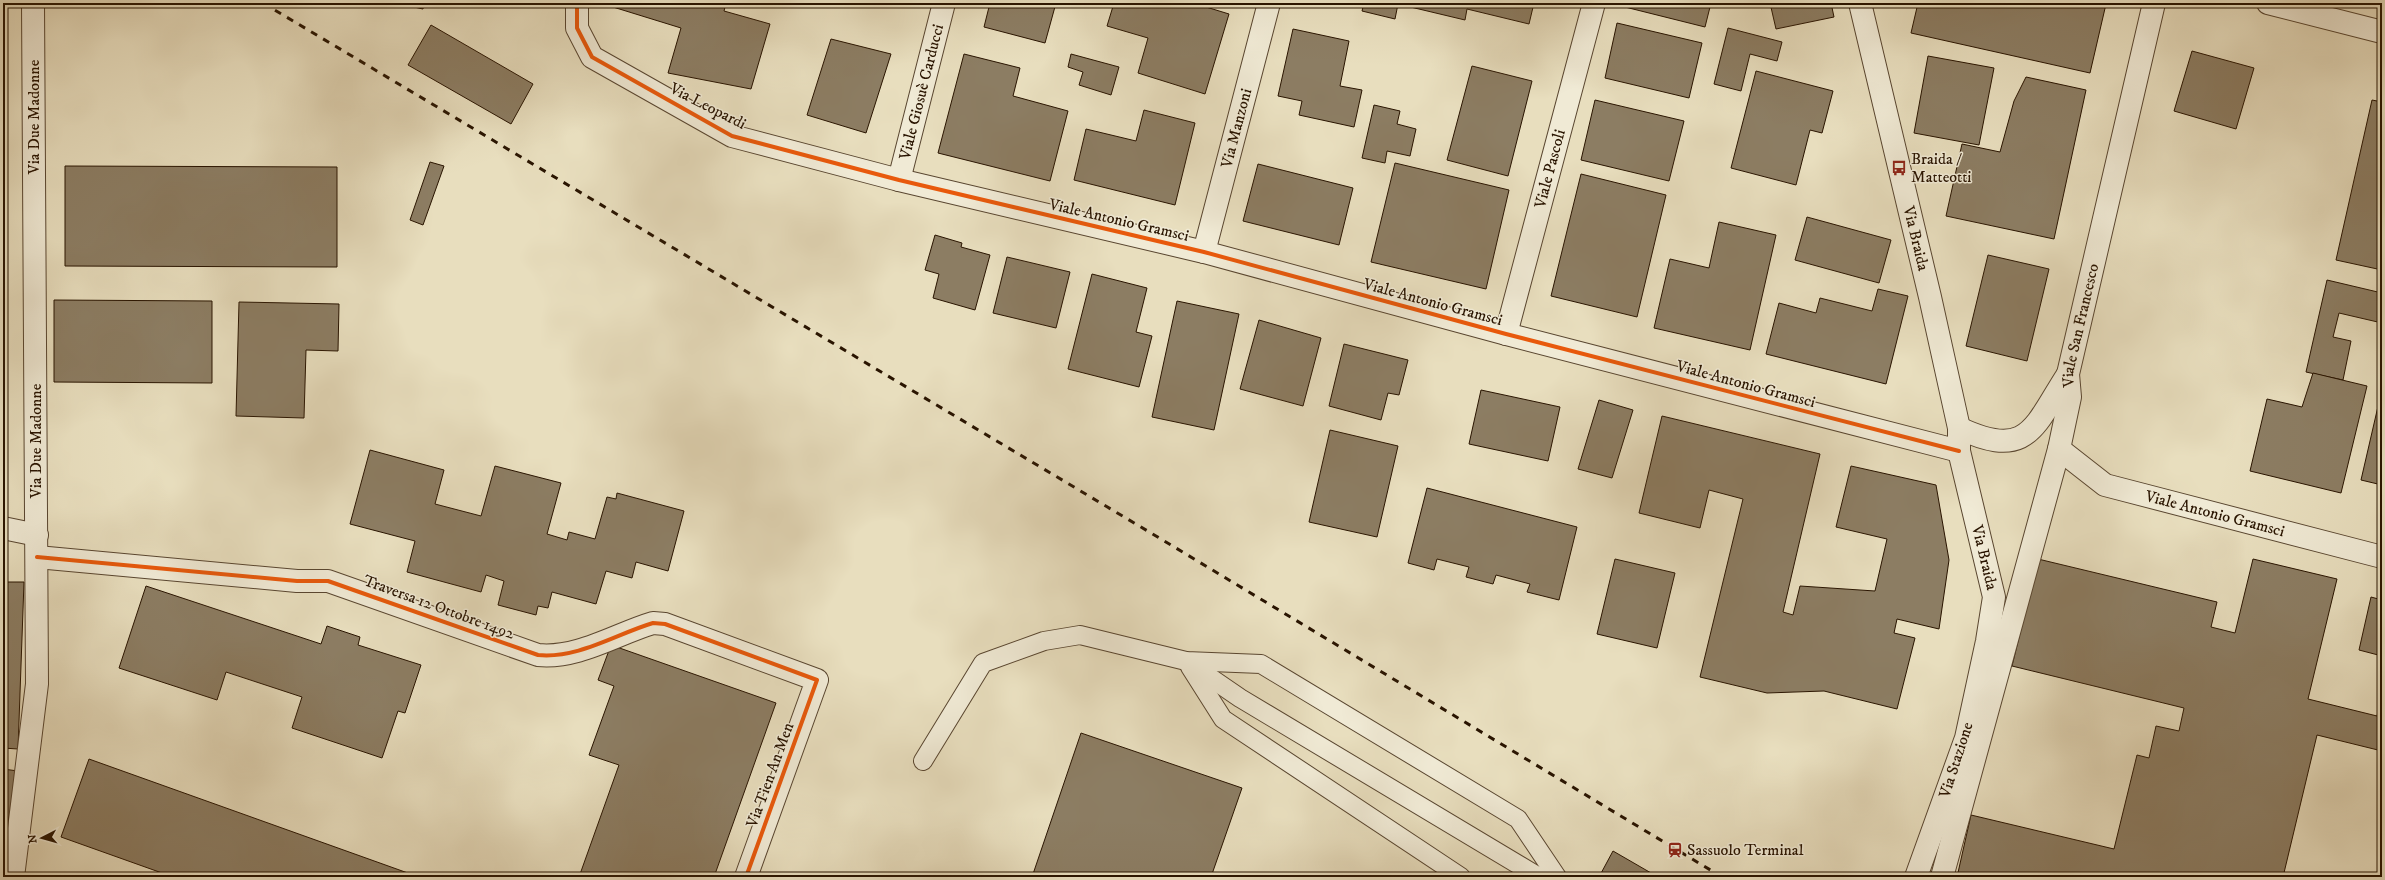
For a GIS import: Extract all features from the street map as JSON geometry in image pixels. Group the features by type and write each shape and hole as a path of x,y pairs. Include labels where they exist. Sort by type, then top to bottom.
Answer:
{"street":[{"name":"Via Due Madonne","path":"12,877 37,684 33,3"},
{"name":"Via Leopardi","path":"577,3 577,28 592,57 732,136 899,180"},
{"name":"Viale Giosuè Carducci","path":"899,180 944,3"},
{"name":"Via Manzoni","path":"1204,252 1269,3"},
{"name":"Viale Pascoli","path":"1506,334 1594,3"},
{"name":"Via Braida","path":"1860,3 1959,428 1960,451 1994,597 1996,643"},
{"name":"Viale San Francesco","path":"1996,643 2059,449 2070,397 2068,374 2154,3"},
{"path":"2268,3 2382,32"},
{"name":"Viale Antonio Gramsci","path":"899,180 1204,252 1506,334 1960,451"},
{"path":"1959,428 1979,438 2003,441 2018,440 2030,433 2068,374"},
{"name":"Viale Antonio Gramsci","path":"2059,449 2105,485 2382,557"},
{"path":"3,528 37,535"},
{"name":"Traversa 12 Ottobre 1492","path":"37,557 297,581 328,581 538,655 553,656 568,653 647,625 665,624 817,680"},
{"name":"Via Stazione","path":"1916,877 1966,738 1996,643"},
{"name":"Via Stazione","path":"1942,877 1996,643"},
{"name":"Via Tien An Men","path":"746,877 817,680"}],"lane":[{"path":"923,762 983,664 1044,641 1080,635 1186,661 1261,664 1518,819 1557,877"},
{"path":"1186,661 1223,719 1461,877"},
{"path":"1186,661 1240,698 1539,877"}],"building":[{"path":"396,3 424,3 423,9"},
{"path":"600,3 726,3 724,11 770,24 751,89 668,73 681,28"},
{"path":"990,3 1056,3 1045,43 984,27"},
{"path":"1114,3 1193,3 1229,14 1205,94 1138,73 1148,38 1107,26"},
{"path":"1364,3 1534,3 1529,24 1467,9 1465,20 1398,4 1395,19 1362,11"},
{"path":"1626,3 1711,3 1705,27 1625,7"},
{"path":"1770,3 1831,3 1834,17 1776,29"},
{"path":"1918,3 2106,4 2090,73 1911,33"},
{"path":"1617,23 1702,43 1689,98 1605,78"},
{"path":"431,25 533,84 511,124 408,65"},
{"path":"1728,28 1782,42 1777,61 1750,54 1741,91 1714,84"},
{"path":"1293,29 1349,41 1340,86 1362,90 1354,127 1299,115 1302,101 1278,96"},
{"path":"831,39 891,54 866,133 807,115"},
{"path":"2192,51 2254,68 2236,129 2174,111"},
{"path":"964,54 1020,68 1013,96 1068,111 1050,181 938,153"},
{"path":"1071,54 1119,67 1111,95 1079,85 1083,72 1068,67"},
{"path":"1928,56 1994,68 1979,145 1914,133"},
{"path":"1472,66 1532,81 1508,176 1447,160"},
{"path":"1756,71 1833,91 1822,133 1810,130 1796,185 1731,168"},
{"path":"2026,77 2086,90 2054,239 1946,216 1962,144 2000,152 2014,101"},
{"path":"1595,100 1684,121 1669,181 1581,160"},
{"path":"2372,100 2382,102 2382,270 2336,260"},
{"path":"1374,105 1400,111 1397,124 1416,129 1410,156 1387,151 1385,163 1362,158"},
{"path":"1144,110 1195,123 1175,205 1074,180 1086,129 1136,141"},
{"path":"430,162 444,166 423,225 410,220"},
{"path":"1395,163 1509,190 1486,289 1371,262"},
{"path":"1258,164 1353,188 1339,245 1243,221"},
{"path":"65,166 337,167 337,267 65,266"},
{"path":"1581,174 1666,195 1637,317 1551,296"},
{"path":"1807,217 1891,240 1879,283 1795,260"},
{"path":"1719,222 1776,235 1750,350 1654,328 1670,259 1709,268"},
{"path":"935,235 962,243 961,247 990,255 975,310 933,298 939,274 925,270"},
{"path":"1988,255 2049,269 2027,361 1966,346"},
{"path":"1007,257 1070,272 1056,328 993,313"},
{"path":"1092,274 1147,288 1136,332 1152,336 1139,387 1068,369"},
{"path":"2327,280 2382,293 2382,323 2339,313 2333,337 2351,341 2343,380 2306,372"},
{"path":"1878,289 1908,296 1886,384 1766,354 1779,303 1816,313 1820,298 1872,311"},
{"path":"54,300 212,301 212,383 54,382"},
{"path":"1177,301 1239,314 1214,430 1152,417"},
{"path":"239,302 339,304 338,351 306,350 304,418 236,416"},
{"path":"1259,320 1321,338 1303,406 1240,389"},
{"path":"1344,344 1408,360 1399,395 1388,393 1381,420 1329,406"},
{"path":"2313,373 2367,386 2341,493 2250,471 2267,399 2302,407"},
{"path":"2382,389 2382,485 2361,480"},
{"path":"1481,390 1560,407 1548,461 1469,444"},
{"path":"1599,400 1633,410 1612,478 1578,469"},
{"path":"1662,416 1820,454 1783,612 1793,615 1800,586 1875,591 1887,539 1836,527 1851,466 1936,485 1949,560 1939,629 1897,619 1894,633 1915,638 1897,709 1824,691 1767,693 1700,677 1743,499 1709,490 1700,528 1639,513"},
{"path":"1330,430 1398,446 1377,537 1309,522"},
{"path":"370,450 444,470 435,504 481,516 495,466 561,483 547,534 567,540 569,532 595,539 607,497 616,499 617,493 684,511 668,571 636,562 632,578 606,571 596,604 552,592 548,608 538,606 536,615 498,605 504,581 486,575 481,592 407,572 415,541 350,524"},
{"path":"1427,488 1577,527 1559,600 1527,592 1530,584 1496,575 1493,584 1466,577 1469,567 1437,559 1434,570 1408,563"},
{"path":"1615,559 1675,573 1657,648 1597,634"},
{"path":"2038,559 2217,602 2211,627 2235,633 2253,559 2337,579 2308,699 2377,716 2382,696 2382,751 2317,735 2283,877 1957,877 1971,815 2114,849 2137,755 2149,758 2156,726 2179,731 2184,708 2012,666"},
{"path":"3,582 24,582 18,749 3,748"},
{"path":"146,586 321,644 327,626 360,637 358,645 421,665 405,713 398,711 382,758 292,728 302,697 226,672 217,700 119,668"},
{"path":"2371,597 2382,600 2382,656 2359,650"},
{"path":"611,645 776,703 714,877 579,877 619,765 589,755 614,686 598,680"},
{"path":"1081,733 1242,788 1211,877 1032,877"},
{"path":"89,759 419,877 160,877 162,873 61,837"},
{"path":"3,769 18,771 5,839 3,839"},
{"path":"1613,851 1658,877 1599,877"}],"railway":[{"path":"263,3 1156,536 1722,877"}],"cycle path":[{"path":"577,3 577,28 592,57 732,136 899,180 1204,252 1506,334 1959,451"},
{"path":"37,557 297,581 328,581 538,655 553,655 582,650 653,623 665,624 817,680 746,877"}],"place":[{"name":"Braida / Matteotti","path":"1899,168"},
{"name":"Sassuolo Terminal","path":"1675,850"}]}
